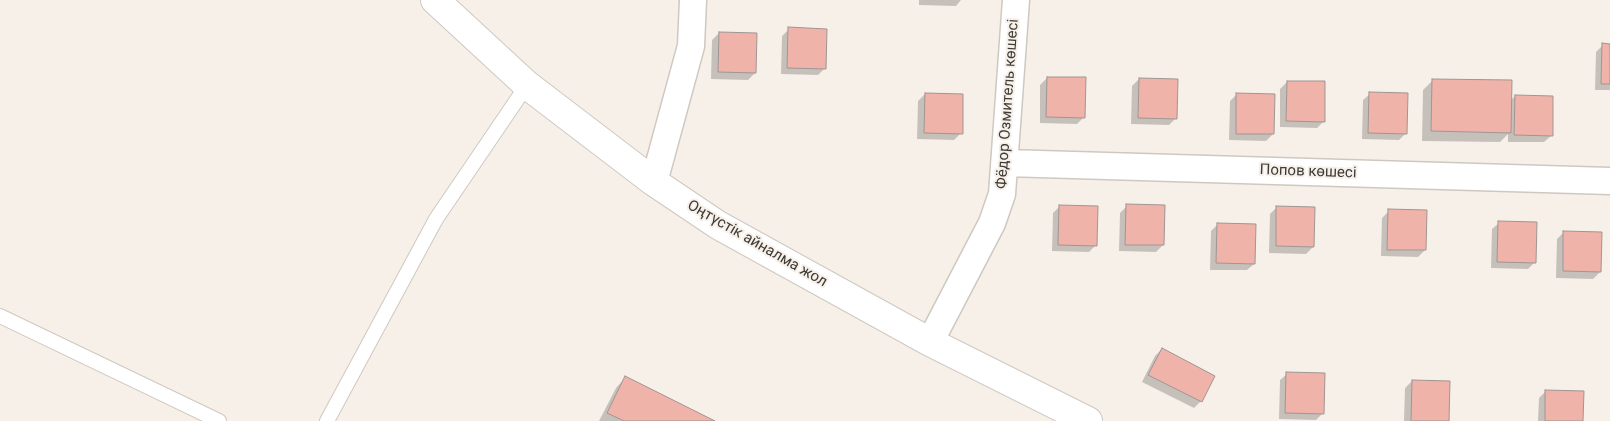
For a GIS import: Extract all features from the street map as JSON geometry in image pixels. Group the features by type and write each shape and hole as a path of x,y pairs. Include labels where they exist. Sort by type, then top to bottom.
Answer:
{"highway":[{"name":"Оңтүстік айналма жол","path":"435,0 527,85 654,182 718,226 930,342 1088,421"}],"street":[{"path":"654,182 691,46 693,0"},
{"name":"Фёдор Озмитель көшесі","path":"930,342 992,223 1002,194 1006,163 1016,0"},
{"name":"Попов көшесі","path":"1006,163 1610,181"}],"lane":[{"path":"327,421 436,219 527,85"},
{"path":"0,316 219,421"}],"building":[{"path":"788,27 827,29 826,69 787,68"},
{"path":"719,32 757,33 756,73 718,72"},
{"path":"1602,43 1610,44 1610,84 1601,84"},
{"path":"1047,77 1086,77 1085,118 1046,117"},
{"path":"1139,78 1178,79 1177,119 1138,118"},
{"path":"1432,79 1512,80 1511,133 1431,131"},
{"path":"1287,81 1325,81 1325,122 1286,121"},
{"path":"1369,92 1408,93 1407,134 1368,133"},
{"path":"925,93 963,94 963,134 924,133"},
{"path":"1236,93 1275,94 1274,134 1236,134"},
{"path":"1515,95 1553,96 1553,136 1514,135"},
{"path":"1126,204 1165,205 1164,245 1125,245"},
{"path":"1059,205 1098,206 1097,246 1058,245"},
{"path":"1276,206 1315,207 1314,247 1276,246"},
{"path":"1388,209 1427,210 1426,250 1387,250"},
{"path":"1498,221 1537,222 1536,263 1497,262"},
{"path":"1217,223 1256,224 1255,264 1216,263"},
{"path":"1563,231 1602,232 1601,272 1563,271"},
{"path":"1162,348 1215,376 1202,402 1148,375"},
{"path":"1286,372 1325,373 1324,414 1285,413"},
{"path":"625,376 715,421 624,421 607,413"},
{"path":"1412,380 1450,381 1449,421 1411,421"},
{"path":"1545,390 1584,391 1583,421 1545,421"}]}
